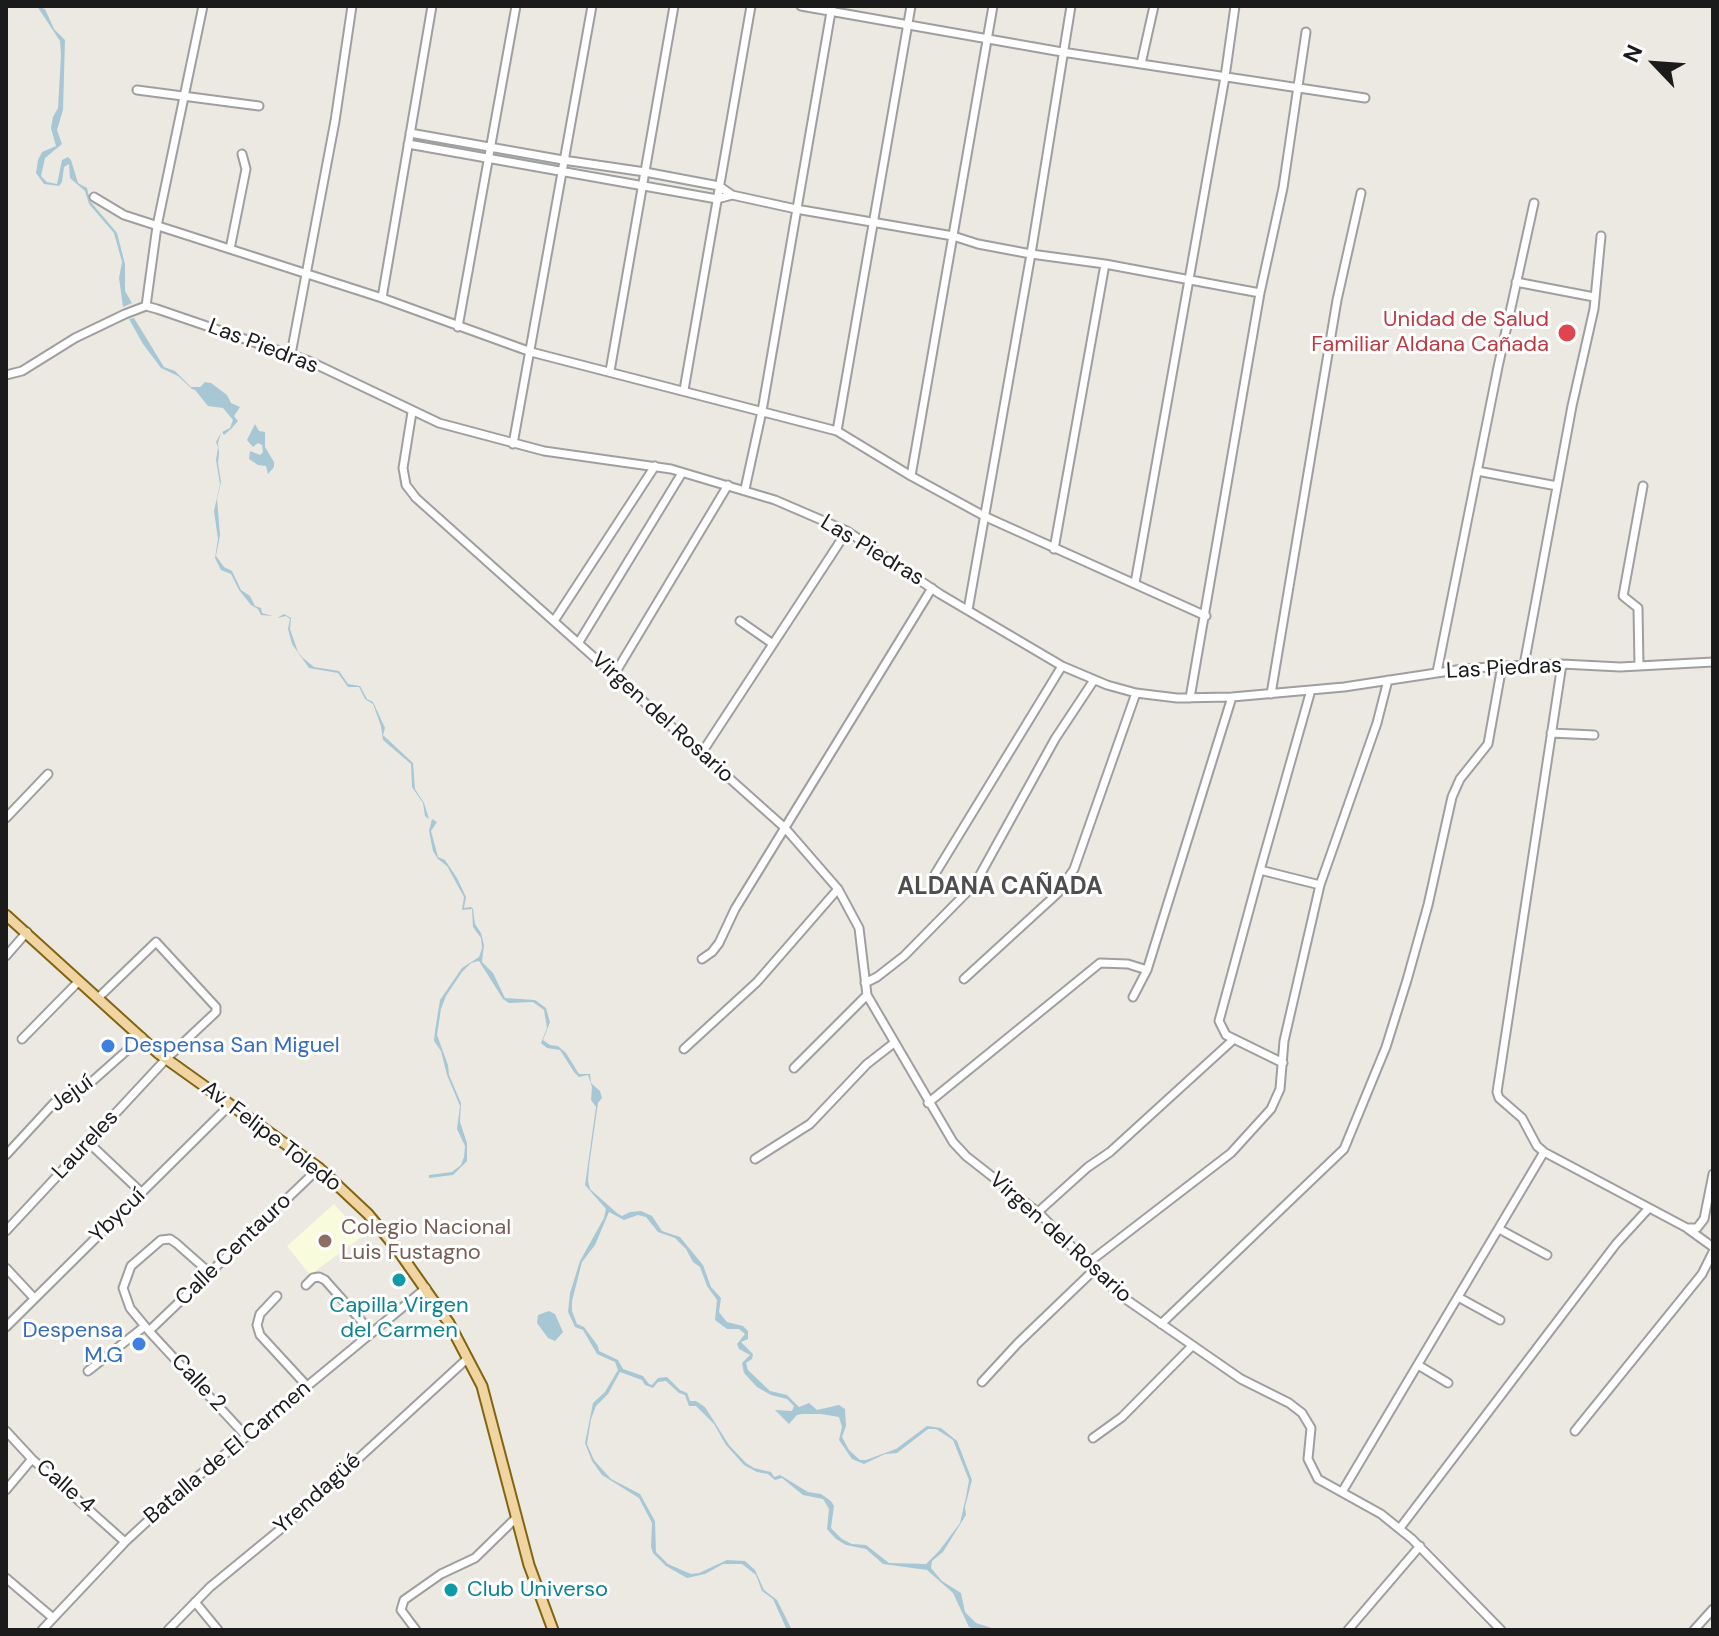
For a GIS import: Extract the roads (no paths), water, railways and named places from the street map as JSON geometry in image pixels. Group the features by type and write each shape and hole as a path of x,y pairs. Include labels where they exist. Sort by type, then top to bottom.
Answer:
{"main road":[{"name":"Av. Felipe Toledo","path":"6,915 166,1059 319,1168 368,1214 426,1288 449,1323 482,1386 529,1565 553,1630"}],"street":[{"path":"6,375 22,371 75,338 146,306 157,226 203,6"},
{"path":"291,354 308,274 352,6"},
{"path":"382,298 432,6"},
{"path":"458,327 516,6"},
{"path":"513,444 592,6"},
{"path":"610,371 674,6"},
{"path":"684,390 751,6"},
{"path":"801,6 831,8 1062,52 1365,98"},
{"path":"837,431 911,6"},
{"path":"911,476 993,6"},
{"path":"968,610 1071,6"},
{"path":"1141,64 1154,6"},
{"path":"1135,583 1235,6"},
{"path":"745,489 762,411 831,8"},
{"path":"1190,698 1260,293 1283,188 1306,32"},
{"path":"137,90 259,106"},
{"path":"410,133 645,172 719,186 732,195 796,209 953,236 1031,254 1105,264 1260,293"},
{"path":"408,144 717,199 732,195"},
{"path":"230,249 246,169 242,154"},
{"path":"1271,694 1337,300 1361,193"},
{"path":"94,197 124,215 382,298 531,352 837,431 986,517 1206,616"},
{"path":"1437,672 1534,203"},
{"path":"1524,665 1575,391 1594,309 1601,236"},
{"path":"1054,549 1105,264"},
{"path":"1516,282 1594,297"},
{"name":"Las Piedras","path":"146,306 291,354 439,423 513,444 655,466 745,489 815,516 847,531 932,588 1062,666 1136,693 1190,698 1232,697 1502,666 1639,666 1713,662"},
{"name":"Virgen del Rosario","path":"412,412 403,456 406,485 464,542 785,828 838,889 859,928 867,995 953,1142 966,1156 1038,1212 1117,1293 1241,1379 1289,1403 1302,1413 1311,1428 1308,1459 1312,1473 1400,1528 1501,1630"},
{"path":"554,621 655,466"},
{"path":"1477,471 1557,486"},
{"path":"579,642 682,473"},
{"path":"614,675 728,485"},
{"path":"1639,666 1638,608 1623,596 1643,486"},
{"path":"701,754 847,531"},
{"path":"702,959 719,943 735,909 932,588"},
{"path":"740,621 773,644"},
{"path":"1562,664 1496,1086 1499,1098 1522,1118 1537,1146 1544,1152 1687,1228 1713,1249 1702,1274 1575,1431"},
{"path":"935,874 1062,666"},
{"path":"1161,1324 1344,1149 1386,1047 1407,980 1428,905 1452,797 1460,779 1488,744 1502,666"},
{"path":"865,983 904,956 975,884 1055,739 1094,680"},
{"path":"1088,1263 1231,1153 1271,1109 1280,1089 1284,1041 1320,885 1377,723 1388,680"},
{"path":"1283,1063 1234,1039 1220,1028 1219,1016 1311,690"},
{"path":"964,979 1058,893 1074,869 1136,693"},
{"path":"1133,997 1147,970 1232,697"},
{"path":"1551,733 1594,735"},
{"path":"6,818 48,774"},
{"path":"1260,870 1320,885"},
{"path":"684,1049 757,982 838,889"},
{"path":"6,956 27,932"},
{"name":"Laureles","path":"6,1231 166,1059 213,1017 216,1007 159,943 154,943 98,998"},
{"path":"928,1103 1100,963 1128,964 1147,970"},
{"path":"22,1039 79,981"},
{"path":"794,1068 867,995"},
{"name":"Jejuí","path":"6,1155 54,1103 79,1093 142,1037"},
{"path":"1038,1212 1088,1167 1110,1152 1234,1039"},
{"path":"755,1159 810,1124 867,1064 894,1043"},
{"name":"Ybycuí","path":"6,1327 230,1105"},
{"path":"89,1143 142,1193"},
{"path":"1342,1492 1544,1152"},
{"name":"Calle Centauro","path":"88,1371 147,1329 319,1168"},
{"path":"1687,1228 1697,1228 1704,1219 1713,1174"},
{"path":"1400,1528 1616,1244 1649,1208"},
{"path":"1499,1229 1547,1255"},
{"name":"Calle 2","path":"210,1273 170,1239 153,1245 131,1266 123,1288 130,1308 147,1329 246,1436"},
{"path":"6,1268 34,1298"},
{"path":"982,1382 1094,1270"},
{"path":"306,1285 313,1278 325,1280 372,1333"},
{"name":"Batalla de El Carmen","path":"42,1630 125,1542 179,1492 426,1288"},
{"path":"277,1296 260,1314 257,1325 260,1335 307,1386"},
{"path":"1458,1297 1500,1320"},
{"path":"1093,1438 1122,1417 1192,1346"},
{"name":"Yrendagüé","path":"173,1628 195,1602 288,1523 468,1358"},
{"path":"1418,1365 1448,1383"},
{"name":"Calle 4","path":"6,1431 32,1459 125,1542"},
{"path":"6,1490 32,1459"},
{"path":"416,1630 401,1610 404,1600 441,1574 475,1558 517,1517"},
{"path":"1348,1630 1420,1546"},
{"path":"6,1578 53,1618"},
{"path":"195,1602 218,1630"},
{"path":"1694,1630 1713,1609"}],"water":[{"path":"37,6 45,9 54,29 65,40 63,110 57,130 62,144 45,158 41,176 47,182 57,184 62,160 68,157 78,183 87,188 90,201 117,233 125,264 125,291 132,303 123,307 119,278 122,262 114,233 89,204 85,191 70,178 69,164 64,167 59,186 44,184 36,173 42,152 56,146 51,128 58,108 61,55 60,41"},
{"path":"134,318 164,367 175,371 191,387 211,383 227,395 231,403 240,407 234,416 238,421 224,435 222,432 230,428 233,420 223,408 208,406 178,376 161,368 129,319"},
{"path":"255,424 259,431 265,432 265,447 274,462 268,474 266,466 249,459 250,451 260,455 263,452 262,445 258,443 253,447 247,440"},
{"path":"221,433 218,463 221,482 217,499 220,535 216,556 224,567 232,571 241,590 250,596 255,606 261,608 262,613 273,616 261,615 251,605 239,590 231,574 221,570 215,558 218,539 214,511 220,484 216,460 216,442"},
{"path":"284,614 291,618 290,629 303,658 314,667 339,671 348,684 360,686 367,699 373,702 385,728 383,735 413,763 415,789 429,819 412,787 411,764 383,740 373,704 365,699 359,687 348,687 338,673 309,668 292,644 288,629 290,619 286,616 277,618"},
{"path":"432,819 437,822 431,831 438,857 445,860 457,878 466,897 464,908 473,909 475,924 481,933 484,945 482,962 493,973 505,998 535,1000 546,1008 550,1022 543,1040 566,1053 579,1074 590,1074 591,1083 600,1091 602,1098 598,1103 589,1166 590,1189 622,1216 641,1211 652,1216 662,1231 680,1237 703,1265 711,1287 721,1298 719,1312 727,1322 743,1326 748,1331 748,1339 741,1342 753,1354 746,1363 748,1370 770,1391 787,1395 799,1407 809,1403 817,1410 839,1405 845,1409 846,1426 842,1437 849,1450 860,1460 896,1449 927,1426 941,1428 957,1441 972,1480 966,1515 943,1552 932,1561 931,1568 942,1581 961,1593 965,1612 976,1623 998,1630 969,1627 953,1593 927,1570 883,1564 866,1549 846,1545 836,1539 827,1529 829,1509 823,1499 803,1495 782,1478 775,1480 744,1465 726,1445 714,1424 696,1406 689,1406 685,1395 666,1381 658,1382 653,1388 620,1372 608,1394 596,1406 591,1419 587,1444 594,1460 611,1479 640,1494 655,1521 656,1552 668,1564 691,1574 727,1560 745,1561 755,1570 764,1590 777,1600 792,1630 786,1628 773,1599 762,1591 756,1575 742,1564 723,1564 705,1574 687,1578 666,1566 653,1553 652,1523 639,1498 602,1475 592,1461 585,1443 593,1403 605,1392 618,1370 615,1362 597,1354 583,1330 575,1327 568,1312 570,1293 580,1261 606,1209 585,1185 596,1107 591,1100 592,1087 588,1075 579,1077 560,1050 547,1048 541,1043 547,1028 544,1010 533,1002 509,1003 503,999 479,961 471,963 462,972 446,996 437,1035 461,1103 460,1122 467,1143 467,1161 453,1175 429,1178 429,1175 452,1172 461,1165 464,1157 465,1146 457,1129 460,1106 447,1075 441,1051 434,1041 440,1000 462,968 479,957 482,948 481,938 473,927 472,909 462,910 464,897 447,866 438,859 433,851 429,831","holes":["609,1212 624,1220 638,1215 646,1217 658,1232 675,1238 686,1249 693,1262 700,1267 707,1286 717,1300 715,1320 727,1329 739,1329 745,1334 737,1344 739,1349 750,1355 742,1363 744,1373 757,1387 787,1399 794,1406 792,1411 775,1410 789,1424 802,1414 839,1417 842,1427 839,1440 852,1459 864,1464 885,1454 897,1453 928,1429 936,1429 953,1440 969,1480 966,1497 960,1523 926,1564 889,1563 866,1545 852,1544 842,1539 831,1528 834,1506 831,1501 821,1494 808,1492 780,1475 774,1477 771,1472 746,1463 729,1445 705,1407 690,1401 687,1393 667,1377 649,1384 643,1376 623,1369 618,1360 599,1351 584,1327 577,1324 572,1301 582,1262 595,1245"]},
{"path":"549,1311 555,1314 563,1332 555,1341 548,1338 537,1323 538,1315"}],"place":[{"name":"Unidad de Salud Familiar Aldana Cañada","path":"1567,333"},
{"name":"Despensa San Miguel","path":"108,1046"},
{"name":"Colegio Nacional Luis Fustagno","path":"325,1241"},
{"name":"Capilla Virgen del Carmen","path":"399,1280"},
{"name":"Despensa M.G","path":"139,1344"},
{"name":"Club Universo","path":"451,1590"}],"district":[{"name":"ALDANA CAÑADA","path":"1000,888"}]}
